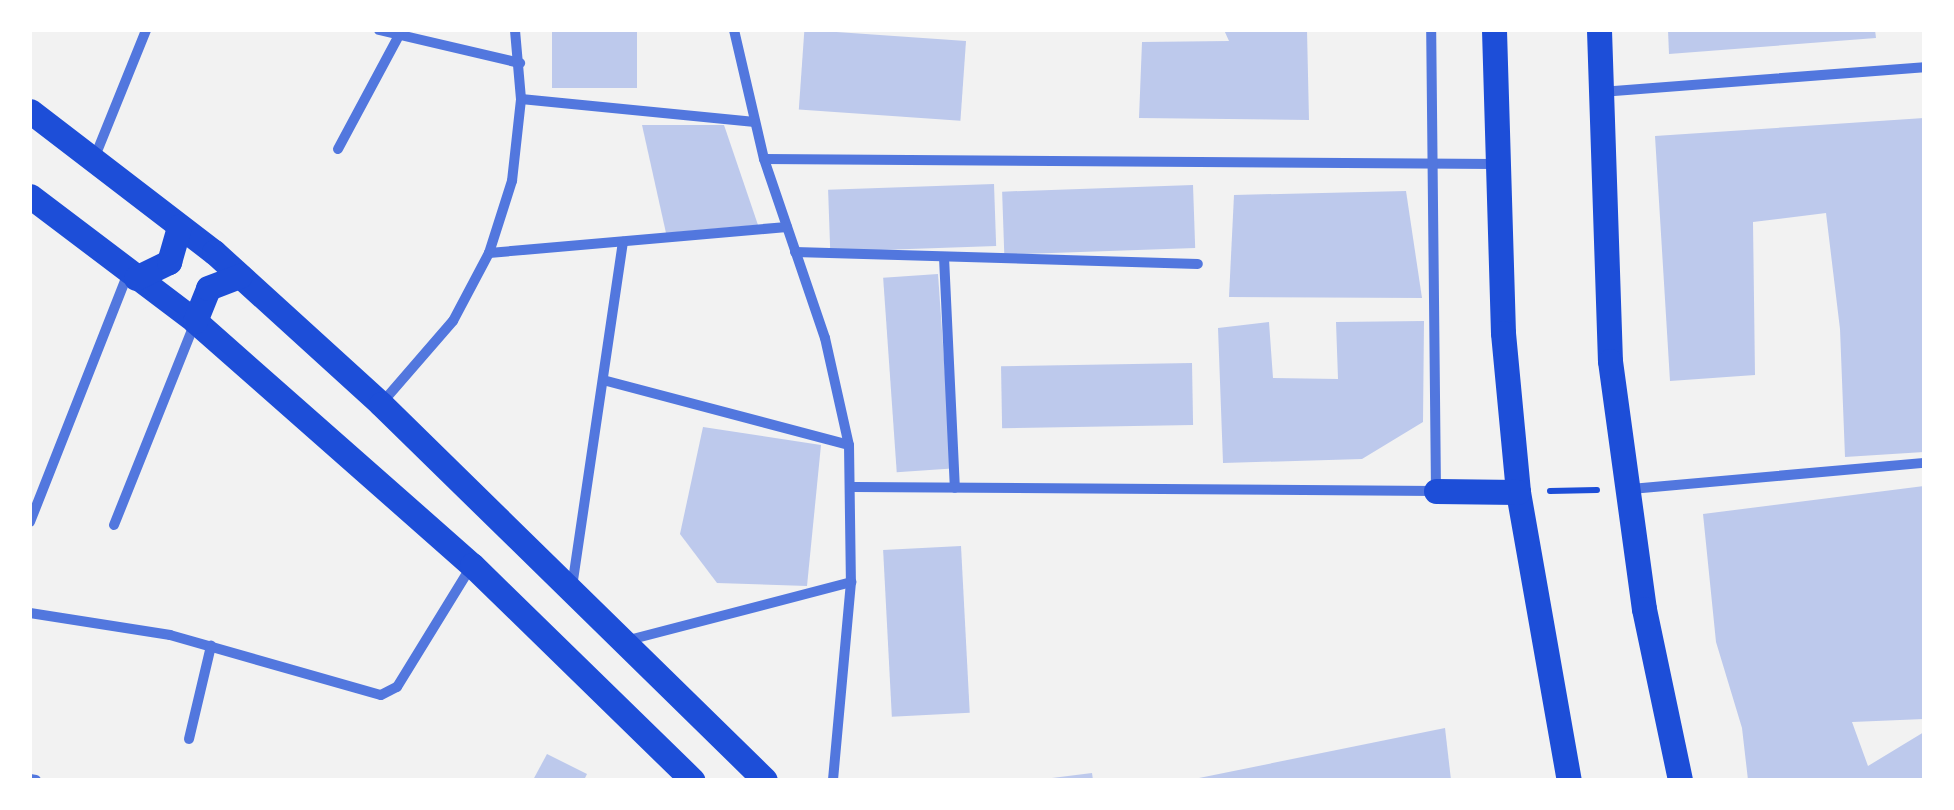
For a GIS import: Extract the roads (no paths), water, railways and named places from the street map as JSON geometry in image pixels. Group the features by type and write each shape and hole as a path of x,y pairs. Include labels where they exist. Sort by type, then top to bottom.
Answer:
{"main road":[{"path":"1494,30 1495,164 1518,492 1569,780"},
{"path":"1599,30 1598,92 1610,361 1625,490 1680,780"},
{"path":"30,110 240,276 381,404 765,780"},
{"path":"30,196 196,321 472,565 692,780"},
{"path":"132,276 169,262 179,226"},
{"path":"196,321 208,288 240,276"},
{"path":"1436,492 1518,492"}],"street":[{"path":"93,160 146,30"},
{"path":"378,30 520,63"},
{"path":"381,404 453,321 489,254 512,181 520,100 520,63 514,30"},
{"path":"734,30 764,159 824,338 850,445 854,487 852,582 833,780"},
{"path":"854,487 1436,492 1431,30"},
{"path":"338,149 398,35"},
{"path":"1598,92 1924,66"},
{"path":"520,100 754,122"},
{"path":"764,159 1495,164"},
{"path":"489,254 787,227"},
{"path":"571,591 623,242"},
{"path":"795,252 1198,264"},
{"path":"944,256 955,488"},
{"path":"30,522 132,276"},
{"path":"114,525 196,321"},
{"path":"602,380 850,445"},
{"path":"1625,490 1924,464"},
{"path":"30,613 113,623 211,646 380,695 397,687 472,565"},
{"path":"622,641 852,582"},
{"path":"189,739 211,646"}]}
